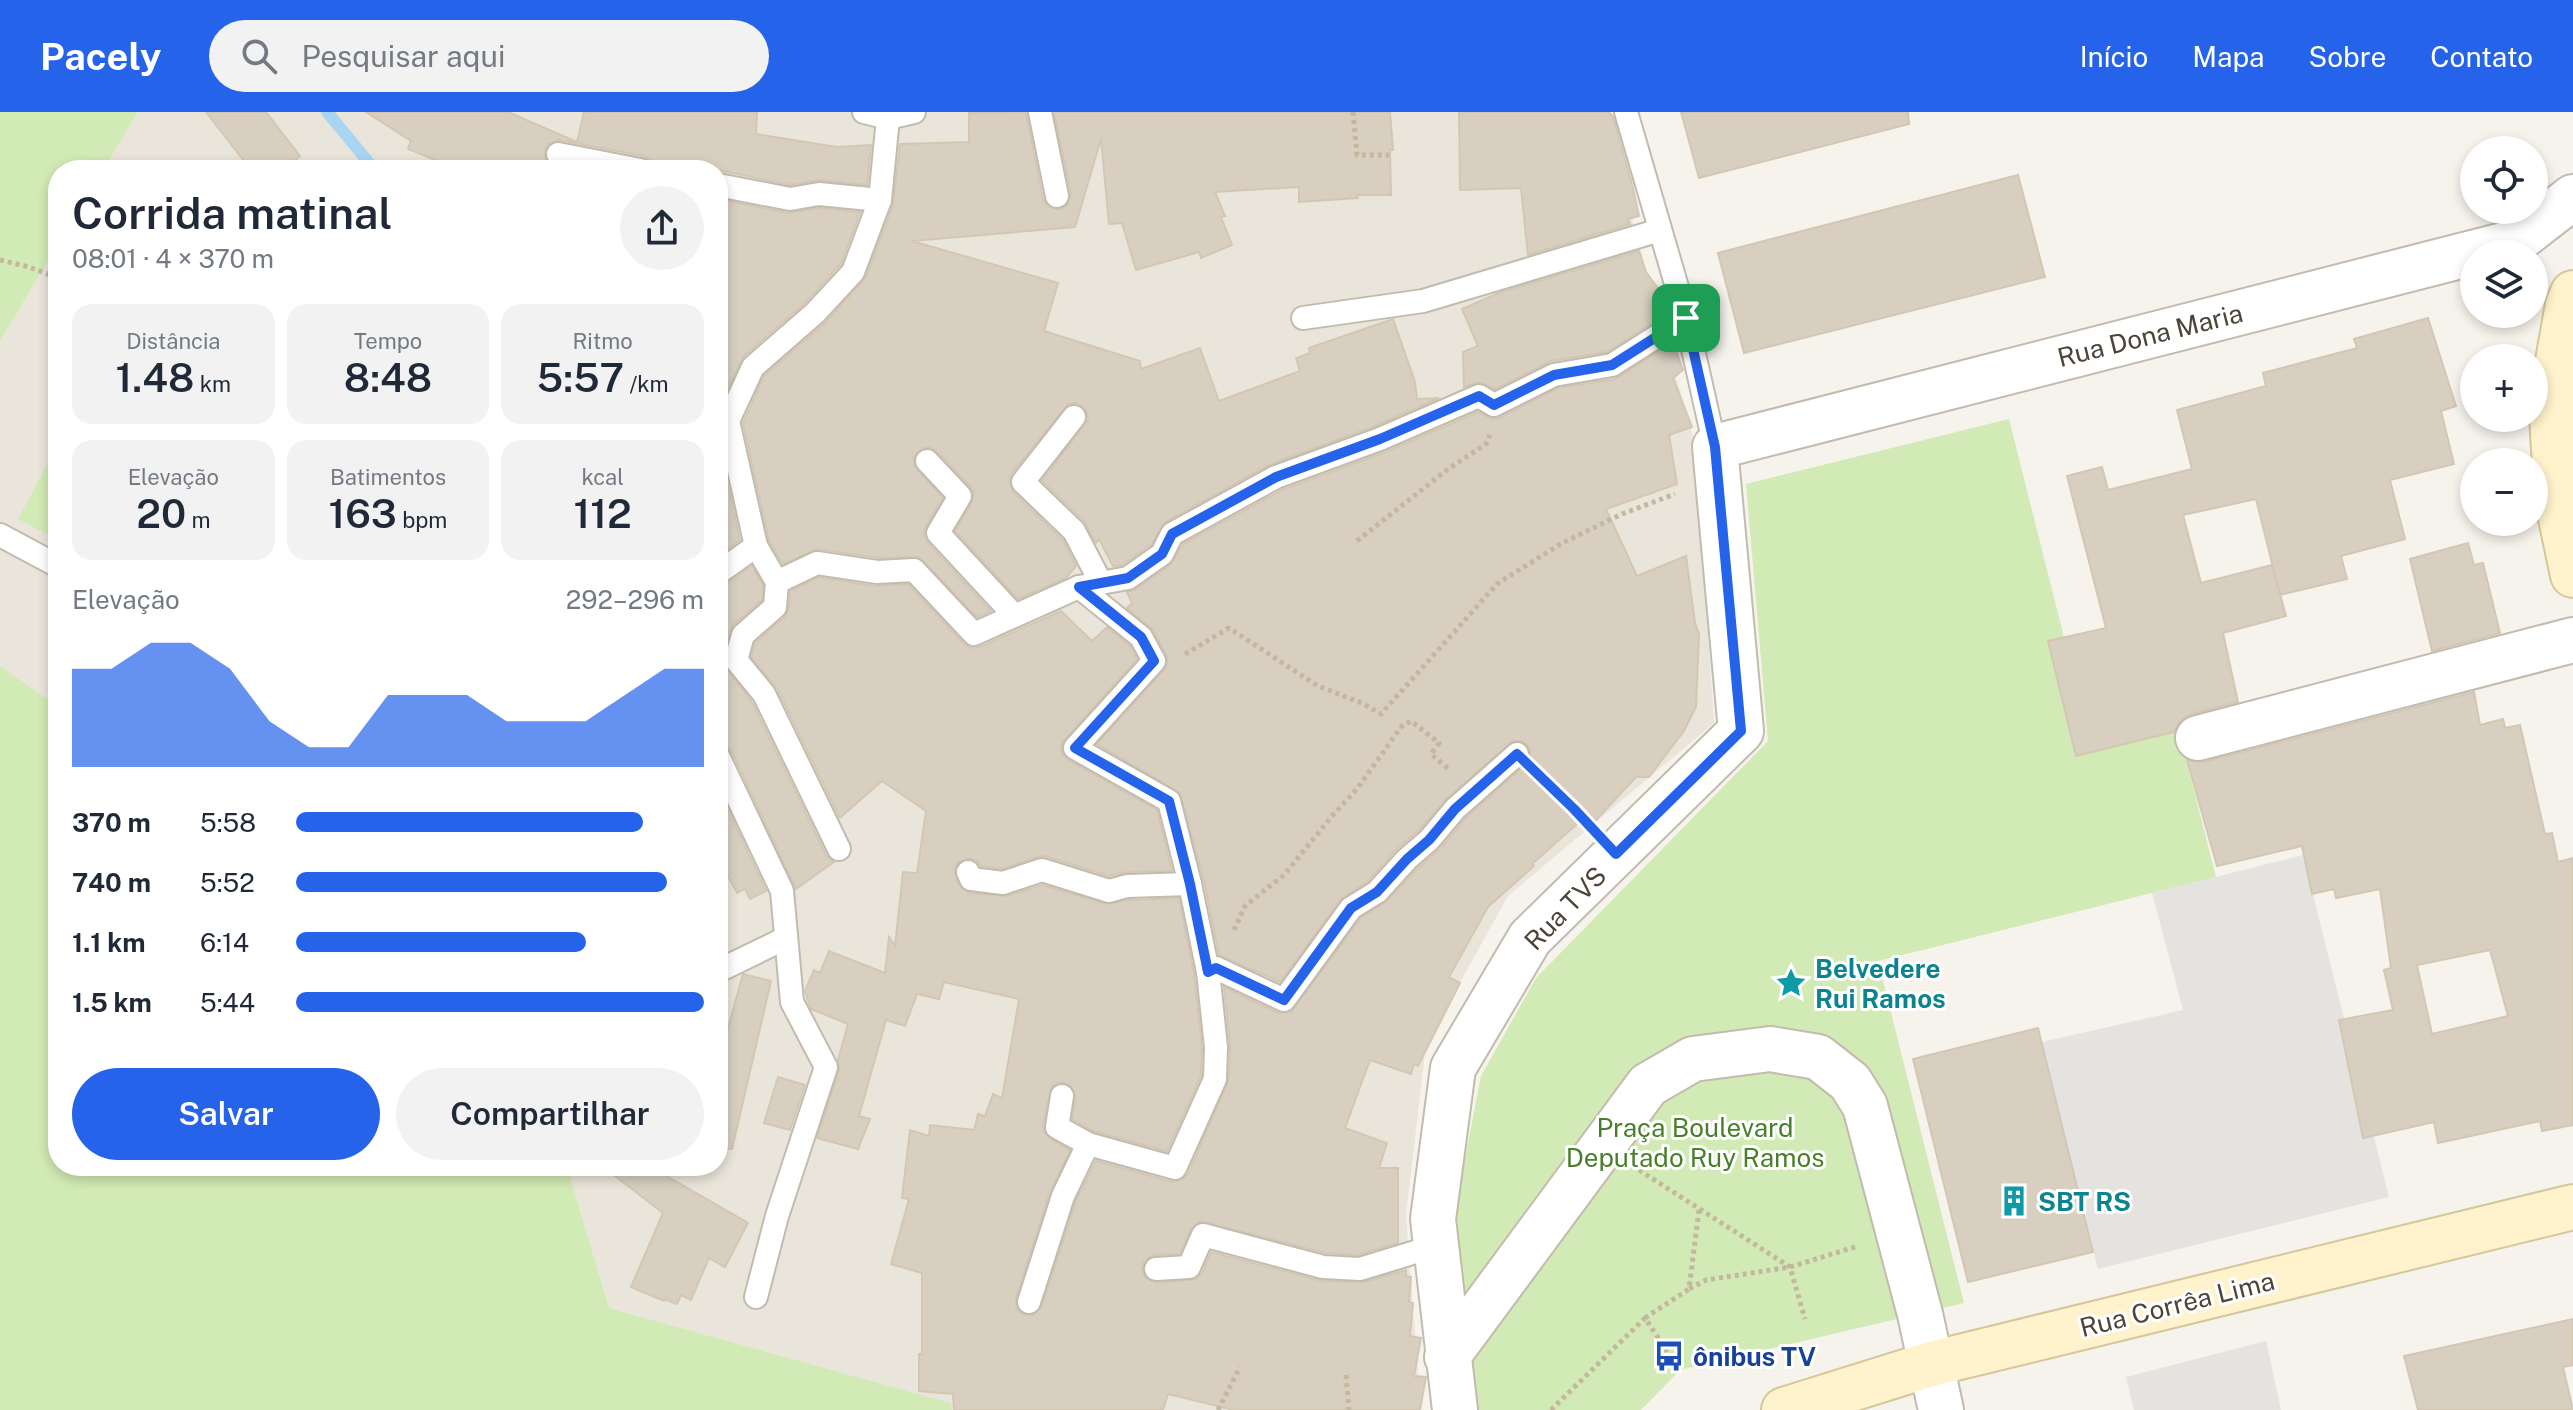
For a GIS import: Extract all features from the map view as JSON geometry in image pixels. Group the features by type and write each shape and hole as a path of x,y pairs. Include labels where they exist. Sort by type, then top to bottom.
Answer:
{"street":[{"name":"Rua Dona Maria","path":"1716,463 2515,242 2573,197"},
{"path":"2571,301 2551,400 2557,499 2573,575"},
{"name":"Rua TVS","path":"1455,1410 1433,1219 1453,1068 1530,938 1741,731 1716,463"},
{"path":"2198,738 2573,640"},
{"path":"1447,1357 1648,1085 1693,1059 1770,1049 1818,1057 1850,1082 1865,1106 1941,1410"},
{"name":"Rua Corrêa Lima","path":"1784,1410 1931,1364 2573,1207"}],"lane":[{"path":"864,112 888,118 914,112"},
{"path":"1040,112 1057,196"},
{"path":"1626,112 1686,318 1716,463"},
{"path":"839,849 764,694 736,660 743,635 775,607 777,582 756,546 728,421 753,367 815,313 853,272 880,200 888,118"},
{"path":"558,154 589,160"},
{"path":"728,187 790,199 819,194 880,200"},
{"path":"1303,318 1423,301 1660,230"},
{"path":"777,582 817,563 877,572 914,570 974,634 1090,585 1128,578 1162,554 1172,534 1276,477 1380,439 1479,396 1494,405 1554,375 1612,365 1686,318"},
{"path":"1062,1096 1057,1127 1088,1144 1175,1168 1215,1079 1216,1047 1212,970 1169,801 1075,748 1154,661 1141,637 1090,585 1074,531 1023,482 1074,417"},
{"path":"927,461 960,496 938,533 1014,615"},
{"path":"0,535 48,561"},
{"path":"728,566 756,546"},
{"path":"1212,970 1284,1000 1351,908 1377,892 1455,809 1517,754"},
{"path":"728,777 782,891 792,1002 826,1067 777,1216 756,1297"},
{"path":"968,872 971,879 1003,883 1042,870 1109,891 1127,886 1190,884"},
{"path":"728,966 786,938"},
{"path":"1029,1302 1063,1196 1088,1144"},
{"path":"1156,1269 1189,1267 1203,1235 1336,1268 1360,1269 1435,1246"}],"path":[{"path":"1353,112 1357,155 1389,155"},
{"path":"0,260 48,274"},
{"path":"1357,541 1448,469 1486,444 1496,425 1494,405"},
{"path":"1154,661 1188,654 1229,628 1318,686 1381,714 1497,584 1562,543 1716,463"},
{"path":"1212,970 1245,906 1284,875 1357,789 1401,727 1411,721 1439,743 1431,754 1476,792"},
{"path":"1517,754 1616,854"},
{"path":"1639,1170 1790,1267 1805,1319"},
{"path":"1689,1289 1699,1210"},
{"path":"1551,1410 1645,1318 1706,1280 1790,1267 1866,1244"},
{"path":"1645,1318 1680,1371"},
{"path":"1218,1410 1240,1367"},
{"path":"1346,1375 1349,1410"}],"shaded area":[{"path":"138,112 1602,112 1695,444 1714,723 1508,896 1426,1044 1406,1215 1421,1410 952,1410 951,1403 609,1308 570,1176 728,1176 728,160 109,160"},
{"path":"48,261 48,699 0,666 0,341"},
{"path":"2303,855 2389,1197 2098,1269 2042,1042 2183,1010 2152,893"},
{"path":"2266,1341 2281,1410 2134,1410 2126,1377"}],"green space":[{"path":"0,112 138,112 109,160 48,160 48,261 0,341"},
{"name":"Praça Boulevard Deputado Ruy Ramos","path":"2009,419 2081,705 2167,684 2216,877 1878,961 1964,1303 1680,1370 1641,1410 1477,1410 1455,1210 1481,1076 1536,978 1768,741 1746,484"},
{"path":"48,463 48,535 18,519"},
{"path":"0,666 48,699 48,1176 570,1176 609,1308 951,1403 952,1410 0,1410"}],"building":[{"path":"206,112 266,112 300,156 295,160 243,160"},
{"path":"366,112 508,112 577,142 584,112 757,112 756,134 837,147 871,145 867,185 820,180 790,185 728,172 728,160 650,160 560,140 548,144 544,151 546,160 435,160 408,149 411,141"},
{"path":"1026,112 1043,199 1047,206 1059,210 1067,206 1071,194 1054,112 1390,112 1393,150 1390,150 1391,195 1357,195 1358,198 1299,202 1299,187 1215,192 1232,245 1201,258 1199,252 1136,270 1122,223 1109,224 1101,139 1075,227 912,241 1058,283 1044,331 1140,361 1141,369 1200,348 1219,401 1300,371 1296,358 1310,353 1309,348 1393,319 1415,382 1417,399 1439,398 1375,426 1269,465 1165,522 1151,545 1122,565 1113,566 1099,539 1096,543 1084,521 1042,481 1088,420 1082,406 1068,404 1009,480 1013,492 1063,540 1076,566 1066,578 1018,599 955,531 972,502 974,494 971,487 937,451 930,447 923,448 914,456 914,465 943,498 924,535 991,611 977,617 919,557 878,558 818,549 783,564 769,541 743,423 764,376 825,323 866,277 893,205 900,144 969,142 969,113"},
{"path":"1459,112 1609,112 1613,117 1639,216 1628,219 1630,224 1528,255 1521,188 1460,190"},
{"path":"1681,112 1908,112 1909,124 1699,178"},
{"path":"2018,175 2045,277 1744,353 1718,253"},
{"path":"728,201 788,213 820,208 860,212 841,264 805,303 743,357 728,388"},
{"path":"1639,251 1646,272 1666,299 1670,312 1607,352 1551,361 1495,389 1479,382 1464,387 1463,352 1478,346 1462,309 1501,292"},
{"path":"2428,318 2456,406 2441,411 2454,464 2390,480 2405,539 2341,556 2347,579 2280,595 2286,616 2223,633 2238,702 2191,714 2180,721 2174,732 2076,756 2048,641 2106,628 2067,476 2102,467 2108,490 2192,469 2177,410 2266,386 2263,373 2357,348 2354,339","holes":["2256,499 2278,585 2272,565 2201,583 2183,515"]},
{"path":"1673,343 1683,370 1673,378 1692,427 1669,435 1677,484 1606,509 1637,576 1686,556 1699,634 1696,707 1684,731 1649,777 1636,777 1596,820 1591,815 1588,819 1585,817 1488,907 1449,977 1460,983 1411,1074 1370,1060 1345,1128 1387,1143 1379,1168 1398,1168 1398,1243 1358,1255 1325,1253 1201,1221 1191,1229 1180,1254 1154,1255 1143,1263 1145,1277 1157,1283 1196,1279 1211,1252 1322,1281 1364,1282 1406,1270 1406,1276 1411,1277 1409,1302 1413,1303 1410,1336 1421,1338 1414,1376 1426,1377 1420,1410 1234,1410 1168,1394 1163,1410 954,1410 953,1394 919,1391 922,1273 891,1264 909,1199 902,1198 910,1130 929,1136 930,1125 974,1130 978,1114 985,1116 993,1094 1002,1098 1019,999 944,982 939,999 917,994 905,1026 886,1020 859,1116 870,1119 858,1149 817,1138 839,1071 838,1060 848,1024 811,1009 805,991 814,970 820,973 829,951 885,973 889,937 895,946 903,872 917,873 926,811 882,781 840,818 777,688 751,657 755,643 785,617 790,591 819,577 875,586 908,584 964,644 972,648 1061,611 1092,641 1107,627 1130,646 1137,659 1065,739 1061,745 1062,753 1068,760 1157,810 1172,871 1127,872 1109,876 1045,856 1002,869 981,866 969,858 957,863 954,870 959,885 969,893 1007,896 1042,885 1106,904 1179,898 1194,974 1202,1048 1201,1076 1167,1151 1093,1131 1072,1119 1076,1097 1071,1086 1063,1082 1051,1088 1044,1132 1070,1150 1050,1192 1016,1298 1019,1312 1033,1315 1042,1306 1076,1201 1096,1161 1172,1182 1188,1174 1229,1080 1230,1046 1224,987 1278,1013 1291,1012 1361,918 1387,901 1440,849 1465,819 1530,758 1527,744 1513,741 1446,799 1368,881 1340,900 1280,982 1219,955 1204,881 1180,793 1097,744 1168,664 1153,630 1127,608 1132,603 1127,592 1170,565 1183,544 1282,490 1386,452 1478,412 1493,419 1500,418 1558,388 1615,379"},
{"path":"728,485 740,540 728,549"},
{"path":"2468,543 2474,565 2483,563 2500,633 2432,651 2410,559"},
{"path":"752,566 763,585 762,600 733,625 728,639 728,583"},
{"path":"728,670 752,702 826,855 834,862 796,889 728,747"},
{"path":"2474,692 2480,725 2503,719 2505,728 2520,725 2545,834 2552,833 2558,862 2573,858 2573,1125 2542,1131 2540,1121 2438,1143 2434,1122 2363,1138 2339,1020 2393,1010 2384,970 2391,968 2380,889 2336,898 2334,889 2312,894 2302,846 2217,866 2187,760 2204,762","holes":["2490,950 2508,1016 2432,1034 2417,965"]},
{"path":"728,810 766,891 750,899 745,889 737,893 728,876"},
{"path":"743,974 771,981 732,1149 728,1149 728,1028"},
{"name":"SBT RS","path":"2038,1028 2093,1252 1968,1282 1913,1059"},
{"path":"778,1077 805,1085 790,1130 764,1123"},
{"path":"615,1176 666,1176 748,1223 725,1267 709,1258 691,1300 681,1295 677,1304 631,1287 663,1213"},
{"path":"2573,1319 2573,1365 2563,1367 2573,1410 2418,1410 2404,1356"}],"waterway":[{"path":"327,112 367,160"}],"place":[{"name":"Belvedere Rui Ramos","path":"1791,983"},
{"name":"SBT RS","path":"2014,1201"},
{"name":"ônibus TV","path":"1669,1356"}],"route":[{"path":"1686,318 1715,447 1741,731 1616,854 1517,754 1455,809 1377,892 1351,908 1284,1000 1216,968 1208,972 1169,801 1075,748 1154,661 1141,637 1079,587 1128,578 1162,554 1172,534 1276,477 1380,439 1479,396 1494,405 1554,375 1612,365 1686,318"}]}
